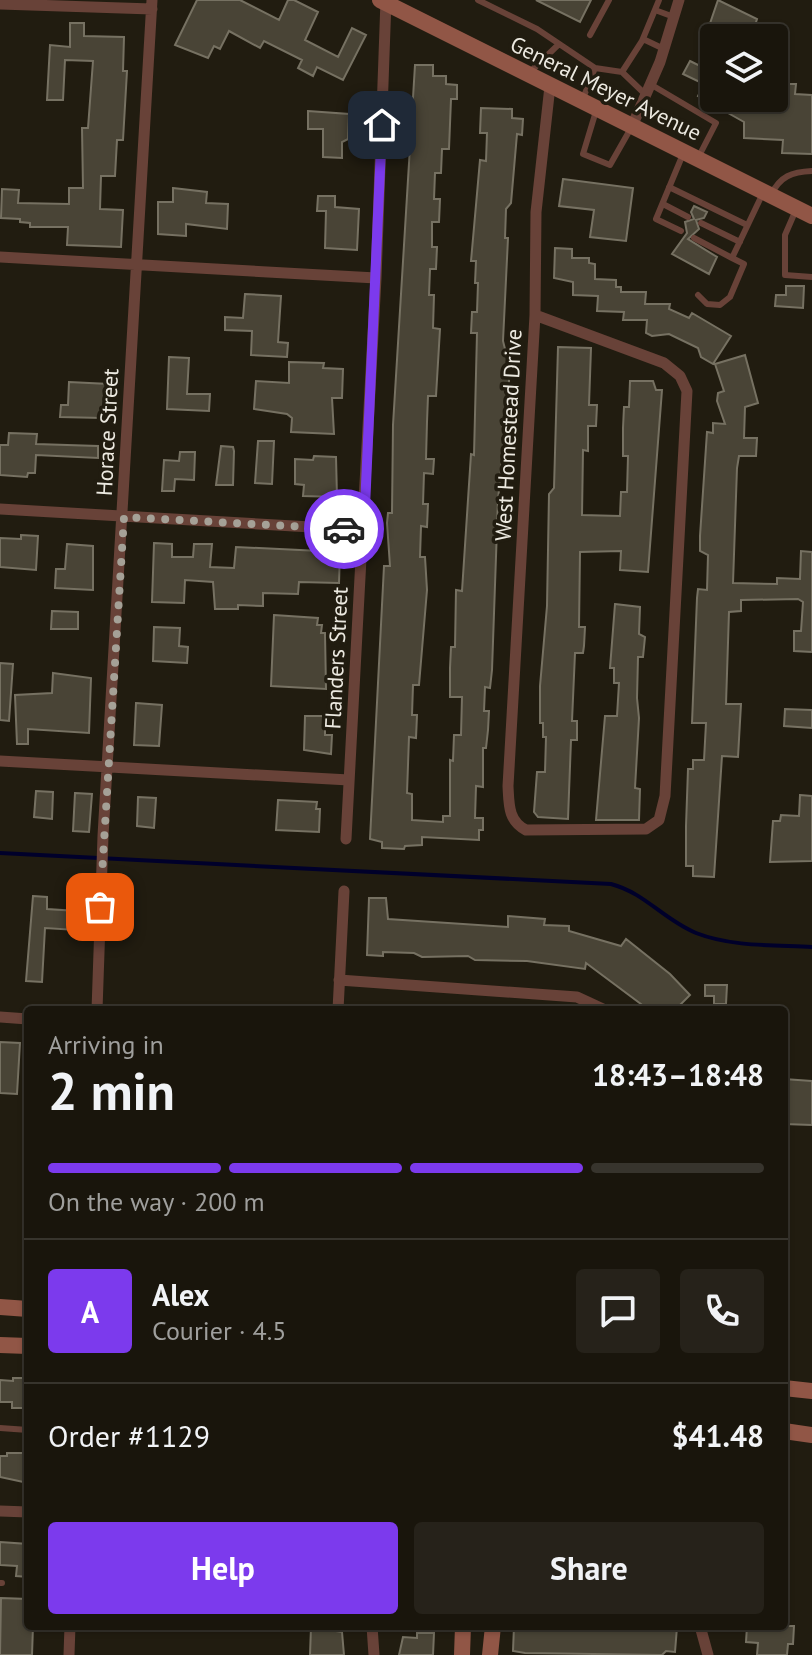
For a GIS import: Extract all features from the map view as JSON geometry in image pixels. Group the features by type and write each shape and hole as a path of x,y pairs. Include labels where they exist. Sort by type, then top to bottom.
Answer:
{"main road":[{"name":"General Meyer Avenue","path":"384,1 804,212"},
{"path":"0,1307 24,1309"},
{"path":"0,1345 24,1346"},
{"path":"788,1388 812,1391"},
{"path":"788,1432 812,1435"},
{"path":"462,1655 463,1630"},
{"path":"490,1655 493,1630"}],"street":[{"path":"633,124 664,49 679,0"},
{"name":"Flanders Street","path":"346,839 376,278 384,1"},
{"path":"0,4 152,4"},
{"name":"Horace Street","path":"97,1006 103,836 152,4"},
{"name":"West Homestead Drive","path":"535,315 664,363 680,376 687,391 665,796 659,820 646,829 526,830 512,818 508,786 535,315 536,212 550,86"},
{"path":"0,257 376,278"},
{"path":"0,509 364,530"},
{"path":"0,761 349,780"},
{"path":"338,1006 344,891"},
{"path":"339,980 547,993 577,997 596,1006"},
{"path":"0,1017 24,1019"},
{"path":"0,1511 24,1512"},
{"path":"69,1655 70,1630"},
{"path":"372,1630 374,1655"},
{"path":"701,1630 708,1655"}],"lane":[{"path":"478,0 537,29 595,68 622,72 648,89 716,123 669,187 656,219 681,231"},
{"path":"590,35 609,0"},
{"path":"622,72 643,39 659,0"},
{"path":"655,10 674,17"},
{"path":"643,39 664,49"},
{"path":"527,74 558,45"},
{"path":"595,68 583,154 610,165 633,124"},
{"path":"732,258 747,225 777,182 794,171 812,171"},
{"path":"669,187 747,225"},
{"path":"663,204 688,217"},
{"path":"804,212 785,235 785,275 812,277"},
{"path":"701,223 740,242"},
{"path":"694,238 744,264 730,297 720,305 707,304 698,295"},
{"path":"0,1428 24,1430"}],"building":[{"path":"197,0 240,0 279,20 288,0 294,0 318,12 305,40 338,57 352,28 366,35 343,80 317,67 313,76 298,68 302,60 264,41 260,48 229,31 220,49 214,46 208,58 175,45"},
{"path":"536,0 591,0 580,22"},
{"path":"718,0 757,19 755,24 710,24"},
{"path":"70,23 84,23 84,36 124,37 123,71 127,71 123,140 117,140 115,176 101,176 100,209 123,210 121,247 67,245 68,227 30,227 30,223 20,222 20,219 1,218 2,189 19,190 18,203 69,204 69,188 83,188 82,128 88,128 93,61 65,60 63,100 47,100 50,45 70,47"},
{"path":"690,61 700,66 700,82 683,74"},
{"path":"415,65 433,65 433,76 446,76 446,84 457,85 457,99 451,99 449,149 442,149 441,173 435,173 434,199 440,199 439,222 432,222 432,247 437,247 436,269 430,269 429,295 434,295 433,328 440,329 436,396 428,396 426,459 434,459 433,474 424,473 423,504 428,504 427,527 421,526 420,557 425,557 427,590 419,685 413,685 412,715 417,715 416,738 409,737 407,793 412,794 412,820 443,822 443,816 450,816 450,760 453,761 454,735 461,735 462,697 450,697 450,668 451,647 455,647 456,590 462,591 471,454 474,455 477,333 471,333 472,312 477,312 478,283 475,283 476,261 471,261 480,160 486,161 487,133 480,133 481,108 512,109 512,118 523,119 522,135 517,134 511,203 506,209 505,238 508,238 503,341 505,349 509,349 509,390 498,500 492,670 490,688 485,687 484,711 489,711 488,730 486,748 483,748 483,787 476,786 475,818 483,818 483,830 479,830 479,840 422,837 422,845 405,846 404,849 382,848 382,842 370,839 384,566 390,566 387,523 388,513 392,513 393,425"},
{"path":"788,84 796,84 795,94 812,95 812,154 782,153 783,140 744,138 744,122 726,112 788,112"},
{"path":"308,111 349,114 348,139 342,142 342,158 323,157 323,129 308,129"},
{"path":"563,179 633,188 626,241 590,237 594,210 559,206"},
{"path":"173,188 207,192 206,203 228,204 227,229 186,224 186,236 158,234 158,202 173,202"},
{"path":"318,196 335,196 335,207 359,209 357,250 325,248 326,211 317,211"},
{"path":"694,206 707,212 704,218 696,220 699,229 688,239 717,257 709,274 672,254 687,233 685,222 694,219 691,212"},
{"path":"555,248 572,249 572,258 589,258 589,263 595,264 595,279 616,280 616,287 621,287 621,292 646,292 645,304 670,304 669,309 689,318 692,313 731,336 713,364 701,357 698,348 669,334 652,336 646,333 647,320 623,320 624,312 597,311 598,296 573,295 573,282 554,278"},
{"path":"786,286 804,286 803,308 775,306 776,295 786,295"},
{"path":"245,294 281,296 278,342 288,343 287,357 251,355 252,331 225,330 225,317 243,318"},
{"path":"558,347 591,348 589,405 597,405 596,426 588,426 588,451 583,450 582,515 620,516 621,492 627,492 628,456 623,456 623,428 624,407 629,407 630,381 653,381 656,390 662,390 648,572 620,570 621,551 580,552 579,627 585,627 583,653 575,653 572,721 577,721 577,740 571,740 568,819 538,817 534,812 537,772 545,772 546,737 543,737 543,723 540,723 540,686 547,606 549,494 554,488"},
{"path":"745,355 758,403 745,407 744,438 757,438 756,456 739,456 737,468 733,583 777,584 777,578 800,579 801,551 812,552 812,652 794,651 794,631 801,631 803,602 798,599 741,600 741,611 729,612 726,704 741,704 738,757 722,756 714,877 693,876 693,866 686,866 686,826 688,769 693,769 693,760 704,760 706,723 692,723 698,589 707,590 708,555 700,551 700,536 707,432 713,433 713,423 725,424 717,401 718,393 724,391 715,364"},
{"path":"169,357 189,358 187,394 210,394 209,411 167,409"},
{"path":"289,362 324,363 323,368 343,369 342,398 332,398 334,434 291,432 292,418 287,414 254,409 256,381 289,383"},
{"path":"69,382 109,384 109,410 102,410 102,418 60,417 61,405 68,405"},
{"path":"9,433 37,434 36,444 98,446 98,458 36,455 35,473 28,473 27,477 0,475 0,445 8,445"},
{"path":"258,441 274,441 272,484 255,483"},
{"path":"221,446 233,447 233,485 216,485"},
{"path":"180,452 195,452 194,480 175,479 174,491 162,491 164,460 179,461"},
{"path":"314,456 336,457 337,497 303,496 304,485 295,484 295,459 313,460"},
{"path":"21,535 38,536 36,570 0,567 0,538 21,539"},
{"path":"154,543 172,544 172,557 193,557 194,544 212,544 210,567 234,568 236,547 340,552 339,583 299,582 298,594 263,593 263,606 238,605 238,609 215,609 213,582 185,580 184,603 152,602"},
{"path":"67,544 93,546 93,590 55,588 56,569 65,569"},
{"path":"615,604 640,607 639,634 645,637 643,657 638,657 635,788 640,789 639,820 596,820 605,716 617,716 619,683 614,683 614,668 610,668"},
{"path":"52,611 78,612 78,629 51,629"},
{"path":"274,615 318,618 317,625 322,625 321,633 325,633 326,689 271,686"},
{"path":"154,627 180,628 179,646 188,647 187,663 153,661"},
{"path":"0,663 13,664 9,721 0,720"},
{"path":"53,673 91,678 89,733 28,729 28,744 17,744 15,695 52,693"},
{"path":"136,703 162,705 159,746 134,745"},
{"path":"785,709 812,710 812,728 784,726"},
{"path":"305,716 325,716 325,735 332,735 331,754 304,750"},
{"path":"36,791 53,792 52,819 34,817"},
{"path":"75,793 92,794 89,832 73,831"},
{"path":"800,795 812,796 812,861 770,862 773,821 780,821 781,815 799,816"},
{"path":"138,797 156,798 154,828 137,826"},
{"path":"278,800 317,802 316,809 320,809 319,832 276,830"},
{"path":"33,896 47,897 47,909 77,911 76,930 45,928 42,982 26,981"},
{"path":"369,898 386,898 388,919 508,927 508,916 545,919 544,925 569,926 569,931 621,946 626,939 670,974 690,995 679,1006 644,1006 586,963 585,969 527,961 475,960 468,956 422,957 414,953 383,952 383,956 367,955"},
{"path":"705,985 727,985 726,1004 714,1004 714,996 705,996"},
{"path":"0,1042 20,1043 17,1094 0,1093"},
{"path":"788,1079 812,1081 812,1125 788,1124"},
{"path":"13,1378 24,1378 24,1408 12,1408 12,1402 0,1402 0,1380 13,1381"},
{"path":"7,1453 24,1453 24,1482 0,1477 0,1456 7,1456"},
{"path":"0,1542 24,1544 24,1577 16,1576 17,1566 0,1565"},
{"path":"1,1598 24,1599 24,1630 33,1630 32,1655 0,1655"},
{"path":"788,1626 794,1626 793,1644 788,1644 787,1655 757,1655 758,1643 746,1642 747,1630 788,1630"},
{"path":"311,1630 342,1632 344,1655 310,1655"},
{"path":"514,1630 677,1630 675,1652 666,1651 662,1655 513,1651"},
{"path":"417,1633 434,1633 433,1655 399,1655 403,1637 417,1638"}],"waterway":[{"path":"0,853 611,884 634,894 685,928 710,938 812,947"}],"way so far":[{"path":"100,907 124,517 344,529"}],"route":[{"path":"344,529 364,530 382,125"}]}
